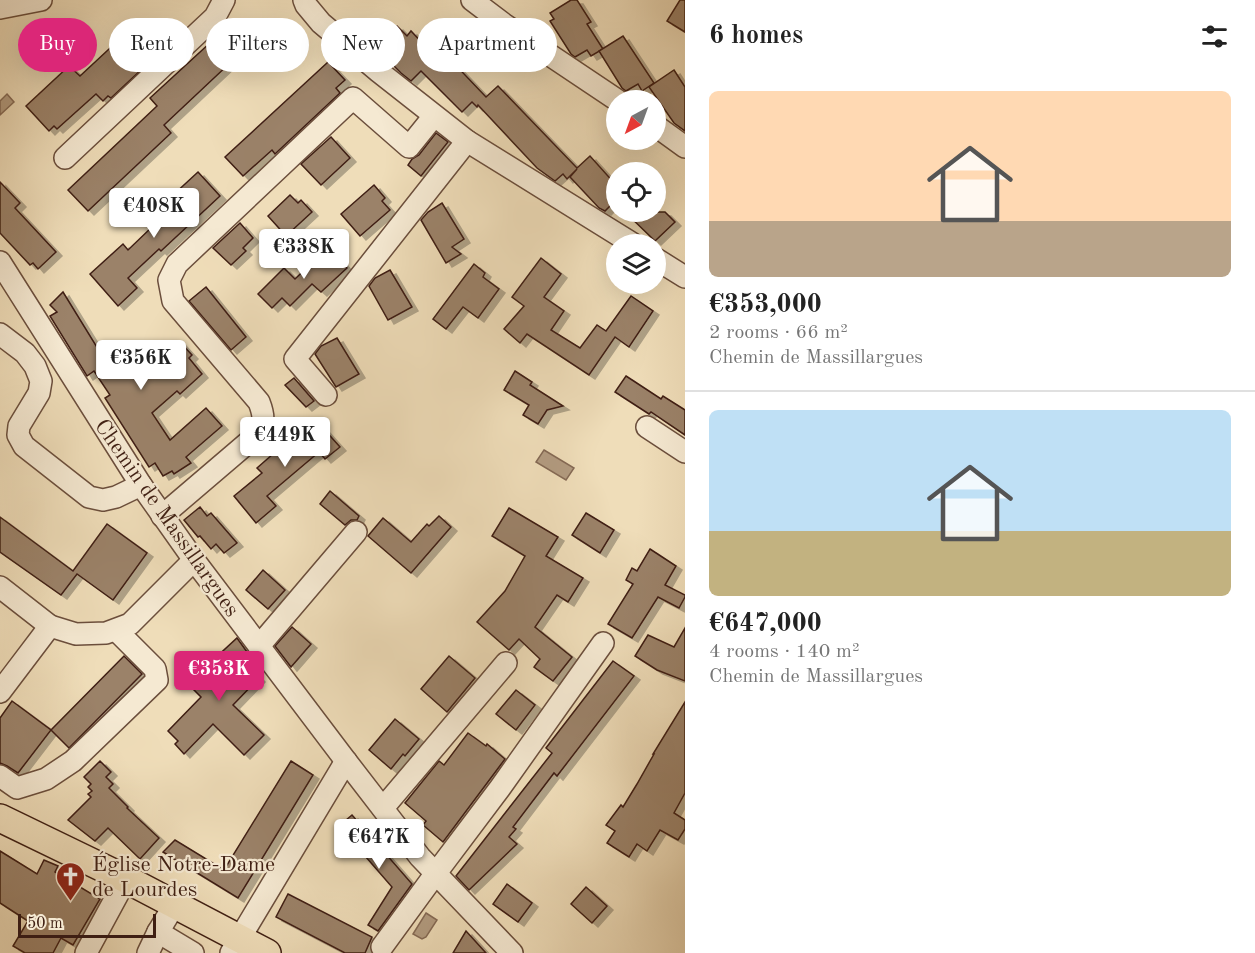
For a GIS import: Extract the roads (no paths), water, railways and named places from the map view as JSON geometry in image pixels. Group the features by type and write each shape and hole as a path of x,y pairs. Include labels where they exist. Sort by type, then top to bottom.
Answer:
{"main road":[{"path":"1,820 174,904 235,946 267,953"}],"street":[{"path":"0,8 41,0"},
{"path":"65,158 215,16 224,0"},
{"path":"304,0 321,22 467,141 617,234"},
{"path":"472,0 493,8 606,91"},
{"path":"162,516 251,440 260,429 264,415 259,402 172,301 169,280 177,264 353,98 410,147 434,116"},
{"path":"666,133 685,147"},
{"path":"326,395 295,359 467,141"},
{"name":"Chemin de Massillargues","path":"0,262 141,485 194,560 420,856 512,953"},
{"path":"666,265 685,277"},
{"path":"0,334 25,352 35,366 41,381 39,393 19,426 18,435 24,446 89,497 103,500 141,485"},
{"path":"647,427 685,452"},
{"path":"259,646 356,532"},
{"path":"0,587 50,626 76,634 106,633 130,624 194,560"},
{"path":"0,692 50,626"},
{"path":"0,776 17,788 46,779 73,760 156,680 155,669 116,630"},
{"path":"382,947 500,788 603,643"},
{"path":"383,808 506,663"},
{"path":"235,946 346,761"},
{"path":"86,953 126,879"},
{"path":"148,953 174,904"},
{"path":"158,932 193,953"}],"place":[{"name":"Église Notre-Dame de Lourdes","path":"71,902"}]}
